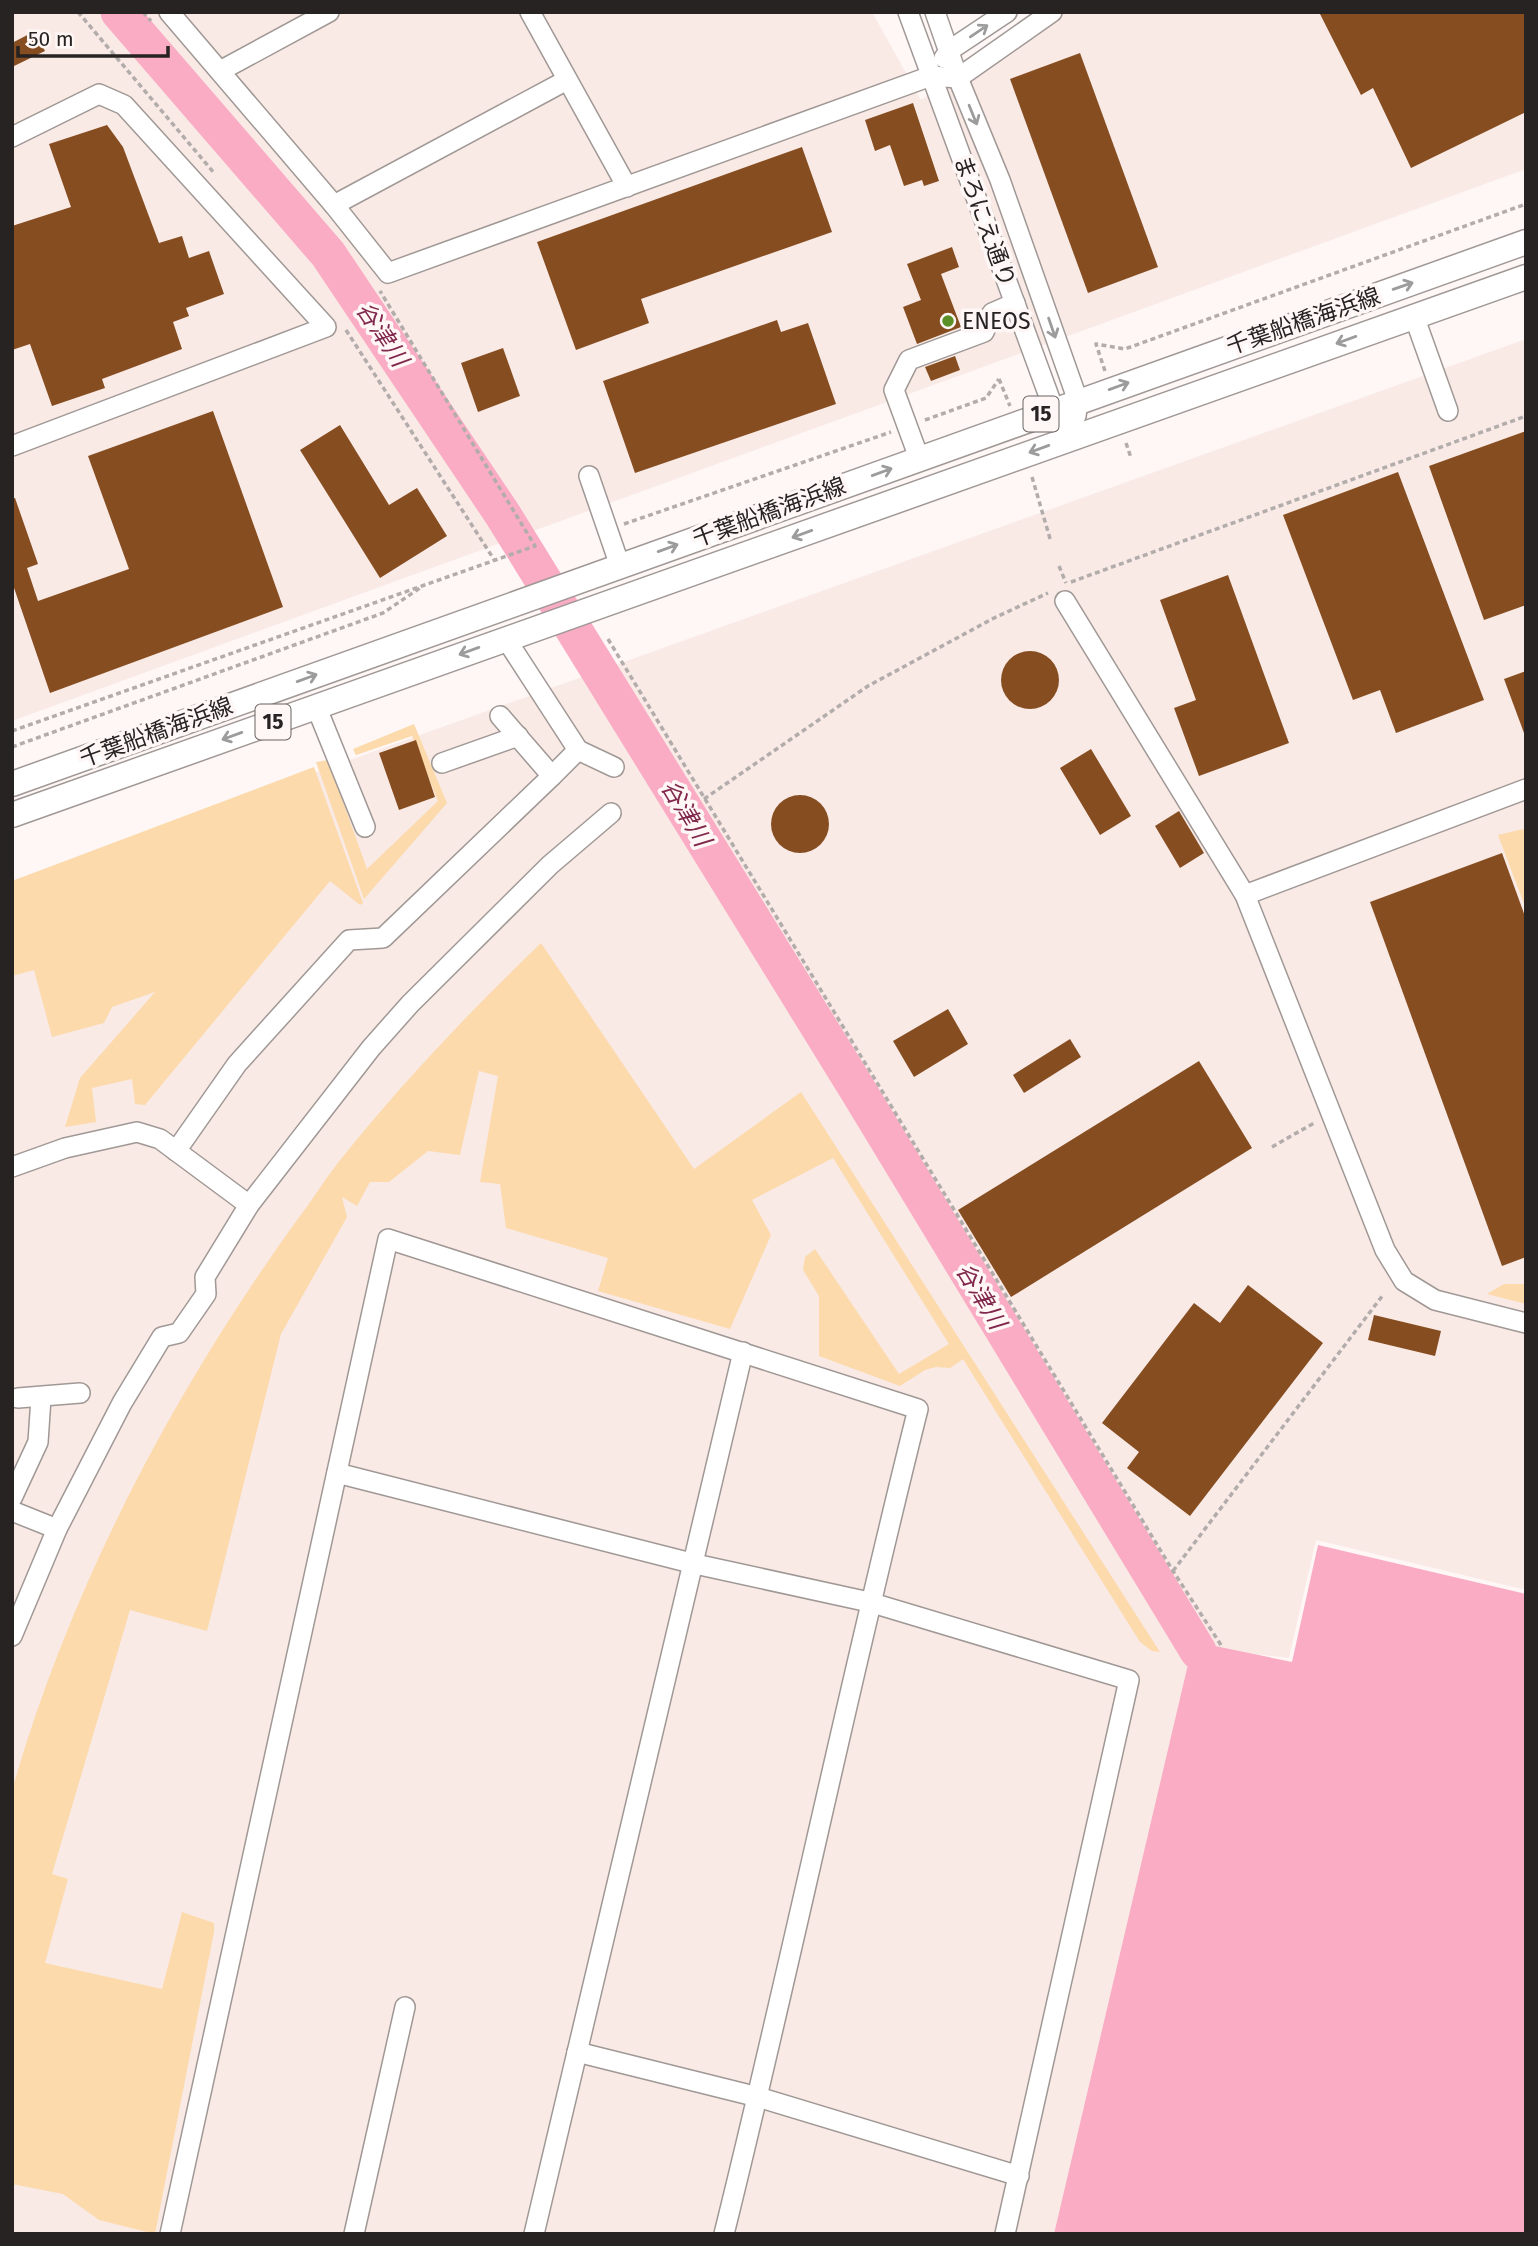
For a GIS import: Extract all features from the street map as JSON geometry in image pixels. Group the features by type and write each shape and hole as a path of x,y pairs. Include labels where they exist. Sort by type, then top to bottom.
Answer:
{"main road":[{"name":"千葉船橋海浜線","path":"12,784 1526,242"},
{"name":"千葉船橋海浜線","path":"12,815 1526,276"}],"street":[{"path":"169,12 334,205 388,273 931,76 958,78 1052,12"},
{"path":"220,71 329,12"},
{"path":"530,12 627,187"},
{"name":"まろにえ通り","path":"908,12 1054,410 1074,437"},
{"name":"まろにえ通り","path":"935,12 958,78 1000,180 1078,401 1074,437"},
{"path":"931,76 950,50 1007,12"},
{"path":"334,205 567,80"},
{"path":"12,136 99,94 124,105 326,327 12,446"},
{"path":"919,458 894,390 909,360 984,332 992,313 1015,303"},
{"path":"1414,316 1448,411"},
{"path":"589,476 620,566"},
{"path":"1066,593 1245,895 1385,1250 1404,1281 1436,1300 1526,1323"},
{"path":"506,639 578,750 614,767"},
{"path":"316,706 365,827"},
{"path":"500,716 552,776"},
{"path":"442,763 518,736"},
{"path":"176,1151 237,1064 349,940 383,938 578,750"},
{"path":"1245,895 1526,789"},
{"path":"12,1636 57,1529 122,1403 162,1337 179,1333 205,1294 205,1277 249,1205 371,1048 410,1003 550,865 611,813"},
{"path":"12,1167 65,1147 137,1132 160,1139 249,1205"},
{"path":"170,2234 388,1239 918,1409 869,1602 758,2096 724,2234"},
{"path":"534,2234 695,1564 743,1352"},
{"path":"18,1398 80,1394"},
{"path":"12,1498 38,1442 41,1398"},
{"path":"337,1472 695,1564 869,1602 1129,1680 1005,2234"},
{"path":"12,1510 57,1529"},
{"path":"354,2234 405,2007"},
{"path":"577,2052 758,2096 1019,2176"}],"path":[{"path":"143,12 152,23"},
{"path":"1106,373 1096,344 1125,349 1526,204"},
{"path":"12,731 534,546 377,287"},
{"path":"929,419 986,398 999,379"},
{"path":"704,799 867,686 995,618 1526,416"},
{"path":"625,524 884,434"},
{"path":"1125,438 1131,458"},
{"path":"1036,491 1051,542"},
{"path":"1059,566 1066,593"},
{"path":"12,747 383,613 424,584"},
{"path":"608,639 1173,1571 1221,1645"},
{"path":"1272,1147 1316,1122"},
{"path":"1173,1571 1383,1295"}],"shaded area":[{"path":"12,12 872,12 921,100 1057,12 1526,12 1526,169 12,721"},
{"path":"1526,339 1526,1590 1316,1540 1289,1658 1195,1647 1057,2234 12,2234 12,881"},
{"path":"414,724 447,803 364,899 316,762 328,760 367,869 438,801 412,736 356,755 353,749"},
{"path":"314,767 363,903 360,905 330,881 145,1105 135,1104 132,1079 92,1088 96,1122 65,1127 80,1078 155,992 112,1007 104,1023 52,1037 34,970 12,976 12,881"},
{"path":"1523,829 1526,835 1526,909 1498,835"},
{"path":"541,943 694,1169 801,1092 1160,1652 1152,1651 1140,1642 963,1359 950,1368 936,1367 925,1370 900,1386 819,1356 819,1296 803,1270 805,1257 815,1249 899,1374 949,1344 833,1158 752,1200 771,1235 730,1329 598,1291 608,1258 506,1228 500,1184 480,1182 498,1076 479,1071 460,1155 428,1151 389,1182 370,1182 357,1206 342,1197 347,1217 281,1334 207,1631 130,1610 52,1874 68,1879 45,1963 162,1989 182,1912 214,1923 214,1932 155,2234 99,2220 63,2194 12,2184 12,1790 36,1714 95,1565 130,1493 208,1353 252,1285 332,1171 385,1106 435,1050"},
{"path":"1504,1284 1526,1284 1526,1304 1487,1294"},
{"path":"1318,1545 1526,1594 1526,2234 1054,2234 1190,1656 1215,1646 1292,1662"}],"building":[{"path":"1319,12 1526,12 1526,112 1411,168 1373,88 1361,95"},
{"path":"35,31 45,51 12,67 12,43"},
{"path":"1080,53 1158,267 1088,293 1010,79"},
{"path":"913,103 939,181 924,186 922,180 904,186 890,145 875,151 865,120"},
{"path":"107,125 123,147 159,243 182,236 189,258 209,251 224,294 186,308 189,316 173,322 182,349 102,379 105,388 52,406 30,344 12,350 12,226 71,207 49,144"},
{"path":"802,147 832,232 641,299 649,323 576,350 537,242"},
{"path":"952,247 959,267 941,274 961,327 917,344 903,307 921,300 907,264"},
{"path":"777,320 781,332 808,323 836,404 635,473 603,381"},
{"path":"503,348 520,396 478,412 461,363"},
{"path":"955,356 960,370 931,381 925,367"},
{"path":"213,411 283,607 50,693 12,582 12,498 15,498 38,564 27,568 38,601 129,569 88,456"},
{"path":"340,425 389,505 417,488 447,536 380,578 300,450"},
{"path":"1526,431 1526,605 1484,620 1429,466"},
{"path":"1398,472 1484,700 1396,733 1380,690 1353,700 1283,515"},
{"path":"1228,575 1289,743 1199,776 1174,708 1196,700 1160,600"},
{"path":"1030,651 1041,653 1054,664 1059,680 1057,691 1046,704 1030,709 1019,707 1006,696 1001,680 1003,669 1014,656"},
{"path":"1526,671 1526,733 1524,733 1504,679"},
{"path":"416,740 435,797 399,810 379,753"},
{"path":"1091,749 1131,816 1100,835 1060,768"},
{"path":"800,795 811,797 824,808 829,824 827,835 816,848 800,853 789,851 776,840 771,824 773,813 784,800"},
{"path":"1179,811 1204,853 1180,868 1155,826"},
{"path":"1502,853 1526,919 1526,1257 1502,1266 1370,902"},
{"path":"948,1009 968,1044 914,1077 893,1041"},
{"path":"1070,1039 1081,1057 1024,1093 1013,1075"},
{"path":"1199,1061 1252,1148 1011,1297 958,1210"},
{"path":"1248,1285 1323,1343 1190,1516 1127,1468 1139,1452 1102,1423 1194,1303 1220,1323"},
{"path":"1374,1315 1441,1331 1435,1356 1368,1340"}],"waterway":[{"name":"谷津川","path":"119,12 328,254 503,515 859,1092 1198,1651"}],"place":[{"name":"ENEOS","path":"948,321"}]}
